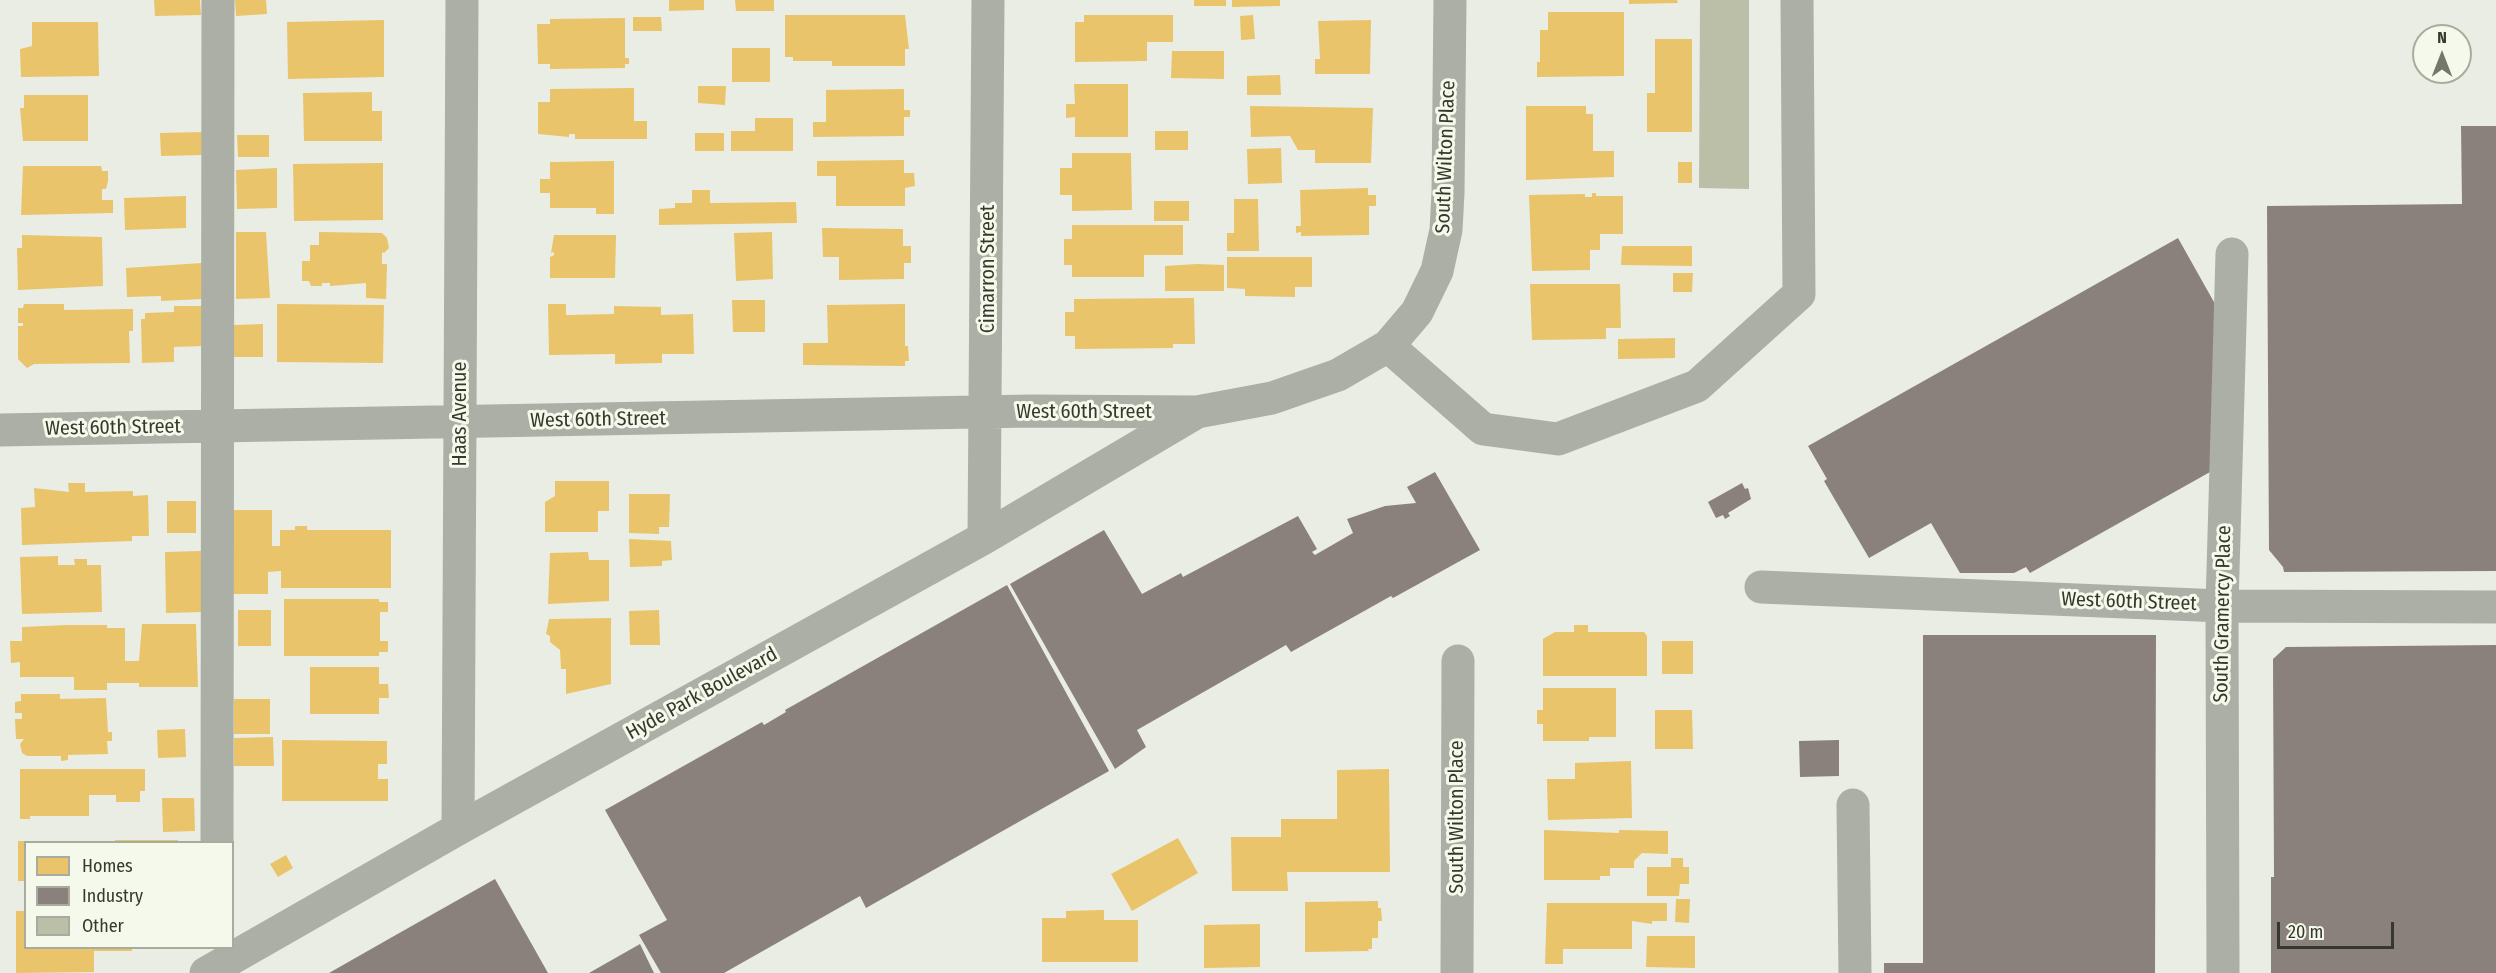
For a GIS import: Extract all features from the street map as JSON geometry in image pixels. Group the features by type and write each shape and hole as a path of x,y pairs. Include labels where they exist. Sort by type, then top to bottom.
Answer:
{"street":[{"path":"217,841 218,0"},
{"name":"Haas Avenue","path":"458,829 462,0"},
{"name":"Cimarron Street","path":"984,538 987,414 988,0"},
{"name":"South Wilton Place","path":"1197,412 1272,398 1338,375 1388,346 1417,312 1437,271 1446,230 1450,0"},
{"path":"1388,346 1484,429 1558,439 1697,386 1799,294 1797,0"},
{"name":"South Gramercy Place","path":"2223,973 2222,606 2232,254"},
{"name":"West 60th Street","path":"0,430 987,414 1031,411 1197,412"},
{"name":"Hyde Park Boulevard","path":"214,962 984,538 1197,412"},
{"name":"West 60th Street","path":"1761,586 2222,606 2496,607"},
{"name":"South Wilton Place","path":"1456,973 1458,661"},
{"path":"1853,805 1855,973"}],"building: Homes":[{"path":"154,0 200,0 201,15 155,16"},
{"path":"235,0 266,0 267,14 236,16"},
{"path":"669,0 704,0 704,10 669,11"},
{"path":"735,0 774,0 774,11 736,11"},
{"path":"1194,0 1226,0 1226,6 1194,6"},
{"path":"1232,0 1280,0 1280,6 1232,7"},
{"path":"1629,0 1677,0 1678,3 1629,4"},
{"path":"1548,12 1624,12 1624,76 1537,77 1537,62 1540,62 1540,30 1548,30"},
{"path":"785,15 905,15 909,49 905,49 905,66 832,66 832,61 793,61 793,57 785,57"},
{"path":"1084,15 1173,15 1173,42 1147,42 1147,61 1075,62 1075,22 1084,22"},
{"path":"1253,15 1255,39 1241,40 1240,16"},
{"path":"633,17 661,17 662,31 633,31"},
{"path":"625,18 625,58 629,58 629,64 625,64 625,68 550,69 550,64 538,64 537,24 550,24 550,19"},
{"path":"384,20 384,77 288,79 287,22"},
{"path":"1371,20 1370,74 1315,74 1315,59 1320,59 1318,21"},
{"path":"32,22 98,22 99,76 21,77 20,49 32,46"},
{"path":"1655,39 1692,39 1692,132 1647,132 1647,93 1655,93"},
{"path":"732,48 770,48 770,82 732,82"},
{"path":"1172,51 1224,51 1224,79 1171,78"},
{"path":"1280,75 1281,95 1247,95 1247,76"},
{"path":"1074,84 1128,84 1128,137 1075,137 1075,117 1066,118 1066,104 1075,104"},
{"path":"698,86 726,86 725,105 698,103"},
{"path":"634,88 634,121 647,121 647,139 575,139 575,134 569,134 569,137 538,134 538,102 550,102 550,89"},
{"path":"904,89 904,110 910,110 910,117 904,117 904,136 813,137 813,122 826,122 826,90"},
{"path":"372,92 372,111 382,111 382,141 304,141 303,93"},
{"path":"24,95 88,95 88,141 23,141 20,108 24,108"},
{"path":"1250,106 1373,108 1371,163 1315,163 1315,150 1298,150 1290,136 1251,137"},
{"path":"1526,106 1586,106 1586,114 1593,114 1593,151 1614,151 1614,177 1526,180"},
{"path":"755,118 793,118 793,151 731,151 731,131 755,131"},
{"path":"1155,131 1188,131 1188,150 1155,150"},
{"path":"203,132 203,155 161,156 160,133"},
{"path":"695,133 724,133 724,151 695,151"},
{"path":"237,135 269,135 269,157 238,157"},
{"path":"1281,148 1282,183 1248,184 1247,149"},
{"path":"1072,153 1131,153 1132,210 1072,211 1072,195 1060,195 1060,168 1072,168"},
{"path":"904,160 904,173 914,173 915,186 905,188 905,206 836,206 836,176 817,176 817,161"},
{"path":"614,161 614,214 596,214 596,208 550,208 550,193 540,193 540,179 550,179 550,162"},
{"path":"1678,162 1692,162 1692,183 1678,183"},
{"path":"383,163 383,220 294,221 293,164"},
{"path":"23,166 101,166 102,171 108,171 106,189 102,189 102,200 113,200 113,213 21,215"},
{"path":"277,168 277,208 237,209 236,170"},
{"path":"1368,188 1368,195 1376,195 1376,206 1369,206 1369,235 1301,236 1301,232 1296,233 1296,226 1301,226 1300,190"},
{"path":"692,190 710,190 710,203 796,202 797,223 659,225 659,209 675,208 675,203 692,203"},
{"path":"1592,193 1596,193 1596,196 1623,196 1623,234 1600,234 1600,250 1590,250 1590,270 1532,271 1529,195 1585,194 1585,197 1592,197"},
{"path":"186,196 186,228 125,230 124,198"},
{"path":"1234,199 1258,199 1259,251 1227,251 1227,233 1234,233"},
{"path":"1154,201 1189,201 1189,221 1154,221"},
{"path":"1072,225 1183,225 1183,255 1144,255 1144,277 1072,277 1072,265 1064,265 1064,239 1072,239"},
{"path":"822,228 903,229 903,246 911,246 911,263 904,263 904,279 839,280 839,257 823,257"},
{"path":"236,232 266,232 270,298 236,299"},
{"path":"319,232 382,233 387,238 389,248 384,253 382,252 382,264 387,264 386,299 366,298 366,283 330,286 330,283 322,283 322,286 311,286 309,281 302,281 302,261 310,261 310,245 319,245"},
{"path":"772,232 773,279 736,281 734,233"},
{"path":"22,235 102,237 103,286 18,290 17,248 22,248"},
{"path":"554,235 616,235 615,278 550,278 550,257 554,255 554,252 551,253"},
{"path":"1622,246 1692,246 1692,266 1621,265"},
{"path":"1227,257 1312,257 1312,287 1295,287 1295,297 1245,296 1245,289 1227,288"},
{"path":"202,263 203,299 161,301 161,296 127,297 126,268"},
{"path":"1224,265 1224,291 1165,291 1165,266"},
{"path":"1673,273 1693,273 1692,292 1673,292"},
{"path":"1530,284 1620,284 1621,328 1606,328 1606,339 1532,340"},
{"path":"1194,298 1195,344 1173,344 1173,348 1075,349 1075,336 1065,336 1065,312 1074,312 1074,299"},
{"path":"732,300 765,300 765,332 733,332"},
{"path":"24,304 64,304 64,310 133,309 133,331 129,331 130,363 34,364 27,368 18,359 18,326 23,326 23,323 18,323 18,308 23,308"},
{"path":"277,304 384,305 383,363 277,362"},
{"path":"548,304 566,304 566,315 614,314 614,306 661,307 661,315 693,314 694,354 662,354 662,363 615,364 615,354 549,355"},
{"path":"905,304 905,346 908,346 909,361 905,361 905,366 803,365 803,343 828,343 827,305"},
{"path":"174,306 203,306 204,346 174,347 174,362 142,363 141,319 145,319 145,313 174,312"},
{"path":"263,324 263,357 234,357 234,325"},
{"path":"1675,338 1675,358 1618,359 1618,339"},
{"path":"555,481 609,481 609,511 598,511 598,532 545,532 545,502 555,496"},
{"path":"68,483 85,483 85,492 133,491 133,496 148,495 149,536 132,536 132,541 22,545 21,508 35,507 34,488 69,492"},
{"path":"629,494 670,494 669,527 659,527 659,534 629,533"},
{"path":"167,501 196,501 196,533 167,533"},
{"path":"232,510 272,510 272,546 280,546 280,530 295,530 295,526 307,526 307,530 391,530 391,588 281,588 281,571 268,572 268,594 232,594"},
{"path":"629,539 671,541 672,560 662,561 662,566 630,567"},
{"path":"201,551 201,612 166,613 165,552"},
{"path":"588,552 589,560 609,560 609,601 548,604 550,553"},
{"path":"58,556 58,565 75,565 74,559 87,559 87,565 101,565 102,612 22,614 20,557"},
{"path":"284,599 379,599 379,602 388,602 388,612 380,612 380,641 388,641 388,652 379,652 379,656 284,656"},
{"path":"238,610 271,610 271,646 238,646"},
{"path":"659,610 660,645 630,645 629,611"},
{"path":"611,618 611,684 566,694 566,669 561,669 560,650 550,642 550,636 546,634 549,619"},
{"path":"142,624 196,624 198,687 139,687 139,683 107,683 107,690 74,690 74,677 20,677 20,662 11,663 10,641 22,641 22,627 67,625 107,625 107,628 125,628 125,661 139,661"},
{"path":"1574,625 1588,625 1588,632 1644,632 1647,636 1647,676 1543,676 1543,639 1555,632 1574,632"},
{"path":"1662,641 1693,641 1693,674 1662,674"},
{"path":"310,667 379,667 379,684 388,684 389,698 379,698 379,714 310,714"},
{"path":"1543,688 1616,688 1616,737 1589,737 1589,741 1543,741 1543,724 1537,724 1537,710 1543,710"},
{"path":"21,694 60,694 60,699 106,698 108,732 112,732 112,741 107,741 108,754 68,755 68,760 61,761 61,756 27,756 22,753 20,744 24,739 16,739 15,719 22,719 22,713 15,713 15,702 21,701"},
{"path":"234,699 270,699 270,734 234,734"},
{"path":"1655,710 1692,710 1693,749 1655,749"},
{"path":"185,729 186,757 158,758 157,730"},
{"path":"273,737 274,766 234,766 234,738"},
{"path":"282,740 387,741 387,764 378,764 378,779 388,779 388,801 282,801"},
{"path":"1631,761 1632,818 1548,820 1547,779 1575,779 1575,763"},
{"path":"20,769 145,769 145,791 140,791 140,802 116,802 116,795 89,795 89,816 30,816 30,819 20,819"},
{"path":"1389,769 1390,872 1287,872 1288,891 1232,891 1231,837 1281,837 1281,819 1337,819 1337,770"},
{"path":"162,798 194,798 195,831 163,832"},
{"path":"1544,830 1619,833 1619,830 1668,831 1668,854 1642,853 1634,861 1634,868 1610,868 1610,876 1600,876 1600,880 1544,880"},
{"path":"1178,838 1198,873 1132,911 1111,874"},
{"path":"115,840 178,840 178,841"},
{"path":"18,841 24,841 24,881 18,881"},
{"path":"286,855 293,868 278,877 270,864"},
{"path":"1671,858 1683,858 1683,867 1689,867 1689,884 1680,884 1679,896 1647,896 1647,867 1671,867"},
{"path":"1676,899 1690,899 1689,923 1675,922"},
{"path":"1378,901 1382,921 1378,921 1378,938 1372,938 1372,949 1368,949 1369,951 1305,952 1305,902"},
{"path":"1547,903 1667,903 1667,921 1652,921 1652,924 1632,921 1632,949 1563,949 1563,964 1545,964"},
{"path":"1104,910 1104,920 1138,920 1138,962 1042,962 1042,918 1066,918 1066,911"},
{"path":"16,911 24,911 24,949 132,949 132,951 94,951 94,972 16,973"},
{"path":"1260,924 1260,967 1204,968 1204,925"},
{"path":"1647,936 1695,936 1695,968 1646,967"}],"building: Industry":[{"path":"2461,126 2496,126 2496,571 2284,572 2283,567 2269,550 2267,206 2462,204"},
{"path":"2178,238 2219,311 2219,467 2030,573 2026,567 2014,573 1960,573 1931,523 1869,558 1824,481 1827,479 1808,446"},
{"path":"1435,472 1480,550 1291,652 1286,645 1137,730 1146,747 1115,769 1010,584 1104,530 1142,594 1181,573 1183,577 1298,516 1317,549 1312,552 1315,555 1353,533 1347,519 1385,506 1416,503 1407,487"},
{"path":"1742,483 1745,489 1748,488 1751,499 1728,513 1730,516 1725,519 1723,515 1716,518 1708,502"},
{"path":"1007,585 1109,771 866,908 860,896 724,973 661,973 639,935 667,920 605,810 762,722 764,725 786,712 785,710"},
{"path":"1923,635 2156,635 2155,973 1884,973 1884,963 1923,963"},
{"path":"2496,645 2496,973 2271,973 2271,877 2274,877 2273,659 2286,647"},
{"path":"1839,740 1839,776 1800,777 1799,741"},
{"path":"495,879 548,973 329,973 394,936"},
{"path":"640,944 654,973 589,973"}],"building: Other":[{"path":"1700,0 1749,0 1749,189 1699,188"}]}
